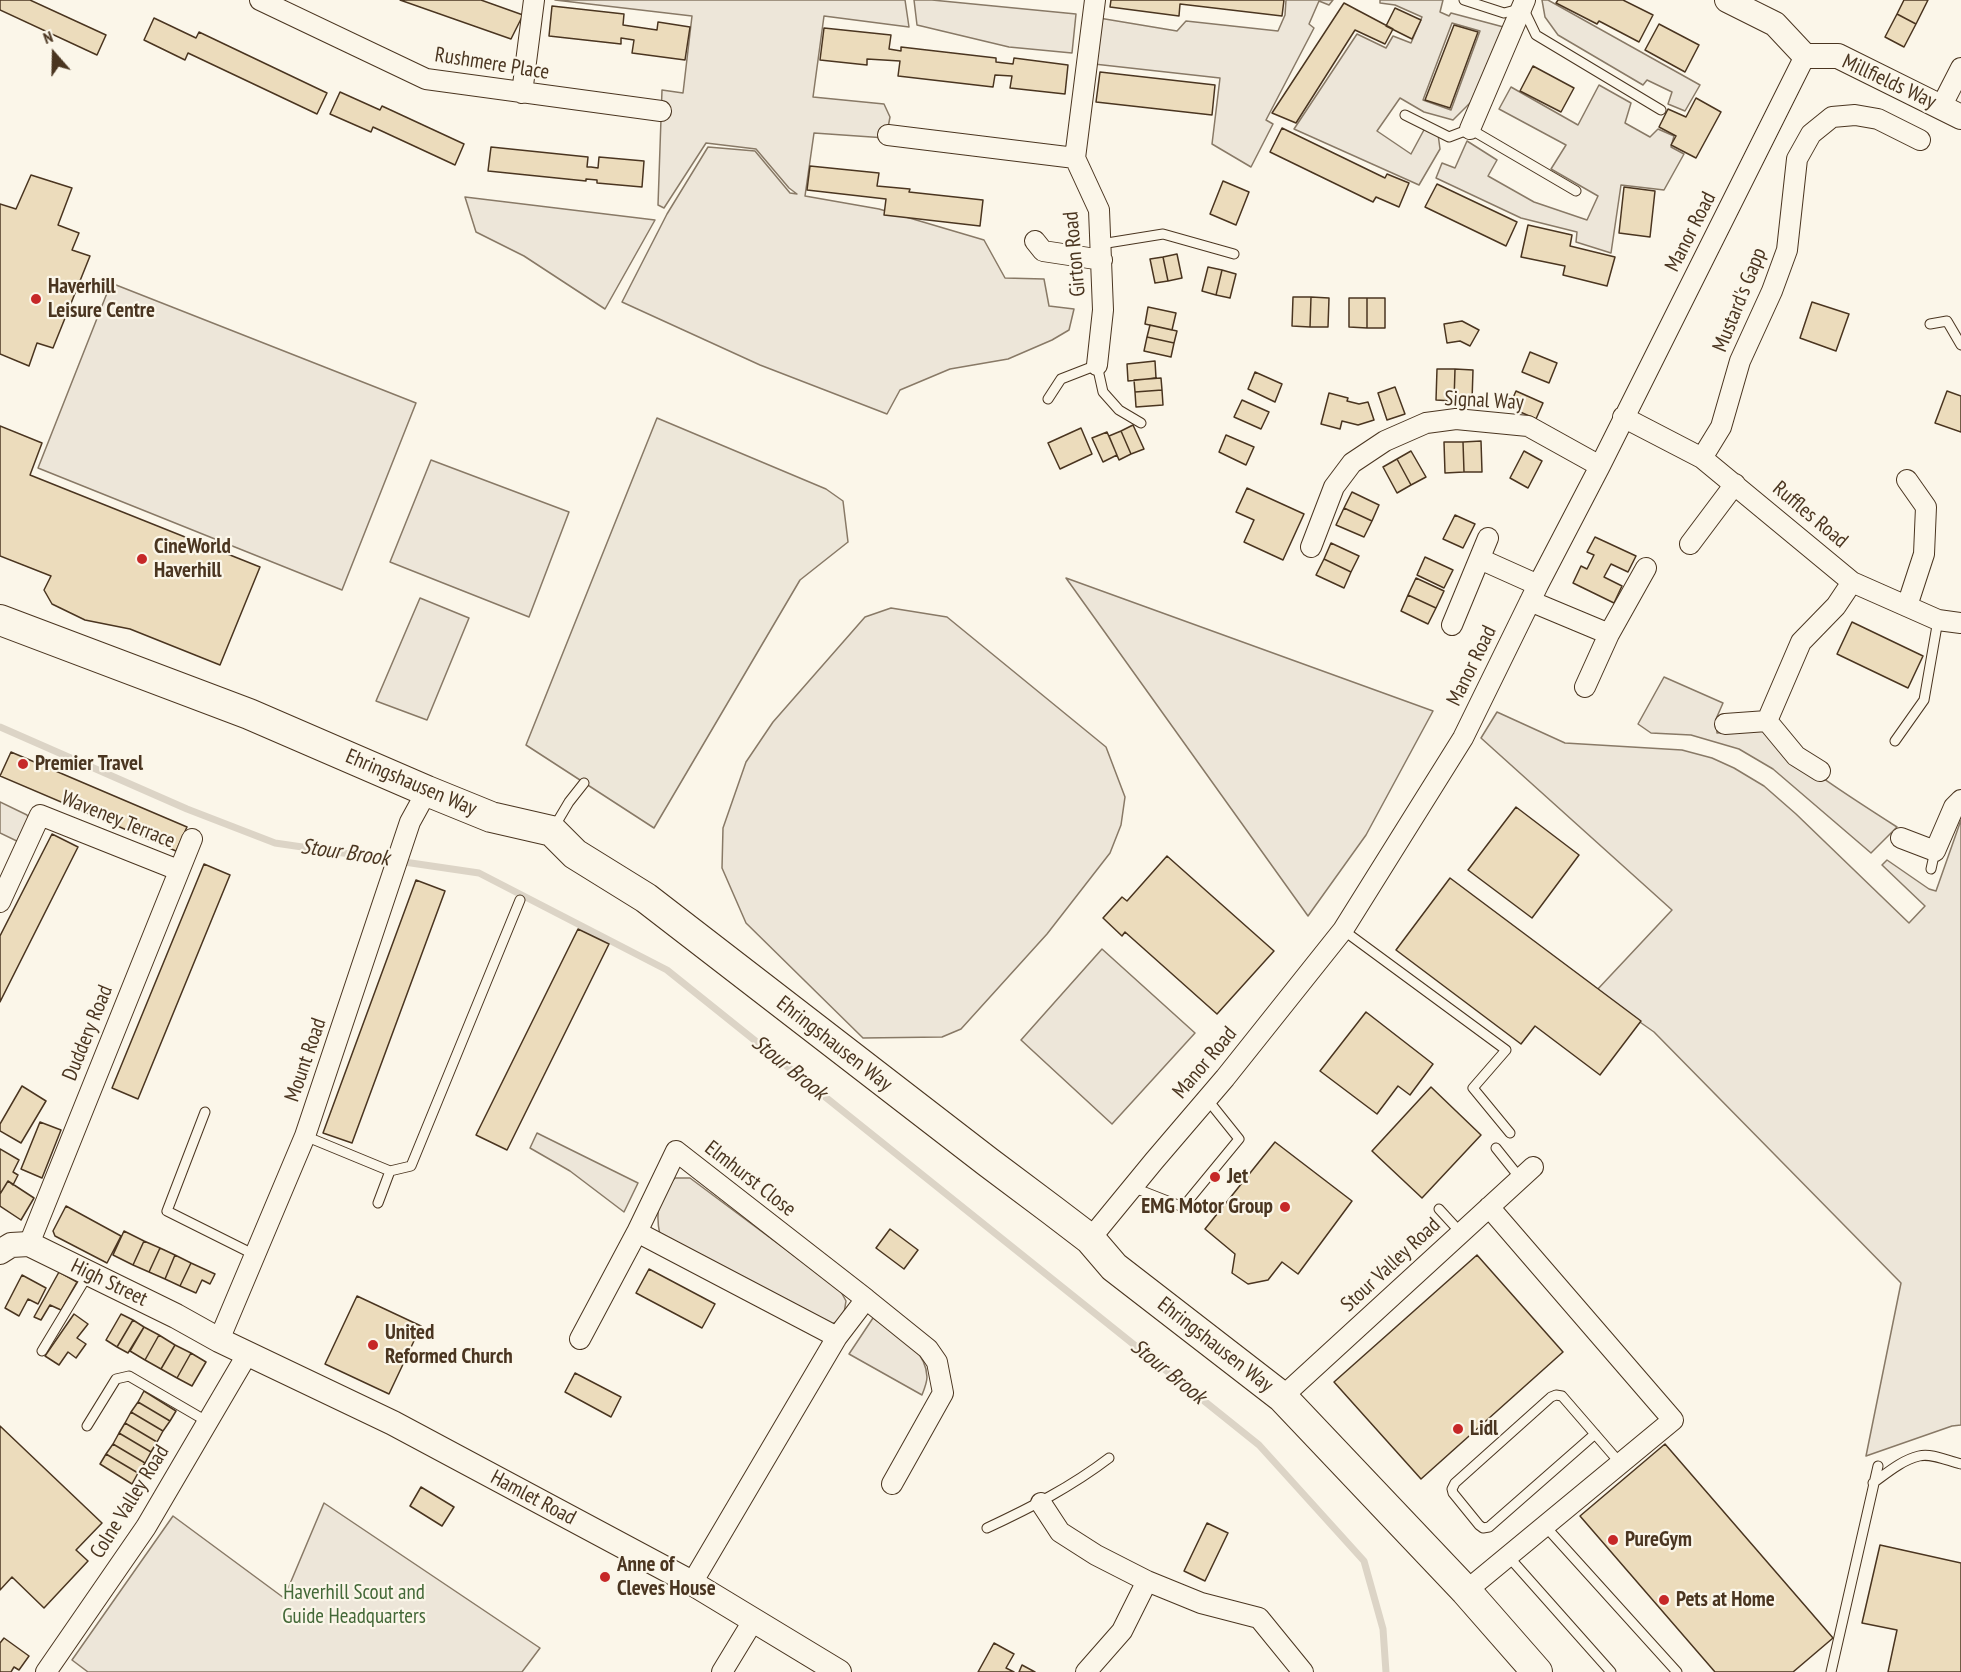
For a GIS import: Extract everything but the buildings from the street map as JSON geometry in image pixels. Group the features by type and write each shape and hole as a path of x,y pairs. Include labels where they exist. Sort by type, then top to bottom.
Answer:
{"main road":[{"name":"Ehringshausen Way","path":"0,620 249,714 491,817 552,831 575,854 646,898 1090,1239 1114,1266 1282,1397 1466,1591 1537,1672"}],"street":[{"name":"Rushmere Place","path":"260,0 426,79 661,111"},
{"path":"522,93 534,0"},
{"path":"888,135 1075,158 1095,0"},
{"path":"1727,0 1775,24 1805,56"},
{"path":"1470,129 1524,4"},
{"name":"Millfields Way","path":"1805,56 1838,56 1951,112"},
{"name":"Manor Road","path":"1090,1239 1344,930 1463,738 1805,56"},
{"path":"1951,112 1961,68"},
{"name":"Mustard's Gapp","path":"1702,458 1721,427 1740,361 1772,291 1787,250 1797,159 1811,134 1832,117 1855,115 1878,119 1920,140"},
{"name":"Girton Road","path":"1075,158 1098,210 1103,310 1097,365"},
{"path":"1035,241 1043,251 1101,252"},
{"name":"Ruffles Road","path":"1623,417 1702,458 1852,582 1938,620 1961,623"},
{"name":"Signal Way","path":"1311,547 1334,487 1352,463 1385,441 1426,423 1456,419 1528,426 1600,466"},
{"path":"1906,606 1924,554 1926,507 1907,480"},
{"path":"1690,544 1736,484"},
{"path":"1452,625 1488,538"},
{"path":"1480,559 1534,593 1609,634"},
{"path":"1585,687 1609,634 1646,568"},
{"path":"1767,721 1801,642 1836,606 1852,582"},
{"path":"1725,724 1767,721"},
{"path":"1767,721 1796,756 1820,771"},
{"name":"Mount Road","path":"219,1340 305,1136 410,822 427,791"},
{"path":"1901,838 1933,860 1954,807 1961,800"},
{"name":"Waveney Terrace","path":"0,902 40,815 178,870"},
{"name":"Duddery Road","path":"29,1244 192,839"},
{"name":"Elmhurst Close","path":"580,1339 637,1232 676,1151 928,1349 937,1362 943,1393 892,1484"},
{"name":"Stour Valley Road","path":"1282,1397 1526,1173"},
{"path":"1466,1591 1673,1420 1489,1207"},
{"path":"637,1232 837,1337"},
{"path":"1,1247 29,1244"},
{"name":"High Street","path":"29,1244 219,1340"},
{"path":"692,1583 837,1337 866,1299"},
{"name":"Hamlet Road","path":"219,1340 393,1423 692,1583 839,1672"},
{"name":"Colne Valley Road","path":"46,1672 146,1527 248,1353"},
{"path":"1041,1503 1060,1532 1096,1555 1147,1581 1202,1603 1259,1618 1303,1672"},
{"path":"1086,1672 1122,1631 1147,1581"},
{"path":"722,1672 753,1621"}],"lane":[{"path":"1464,0 1504,13 1524,4 1536,35 1661,110"},
{"path":"1404,115 1449,137 1470,129 1576,191"},
{"path":"1101,252 1163,234 1234,254"},
{"path":"1930,324 1947,321 1961,345"},
{"path":"1048,399 1061,379 1097,365 1103,392 1119,410 1141,423"},
{"path":"1895,741 1924,700 1938,620"},
{"path":"552,831 569,802 584,783"},
{"path":"305,1136 390,1171 411,1166 520,900"},
{"path":"1344,930 1506,1050 1473,1088 1509,1133"},
{"path":"1132,1187 1183,1207 1239,1139 1207,1099"},
{"path":"205,1112 167,1211 255,1255"},
{"path":"1496,1148 1526,1173"},
{"path":"378,1203 390,1171"},
{"path":"1439,1209 1461,1233"},
{"path":"42,1351 89,1273"},
{"path":"87,1426 116,1379 129,1376 208,1422"},
{"path":"1595,1434 1489,1527 1483,1528 1479,1525 1453,1493 1455,1483 1556,1395 1562,1396 1595,1434 1620,1464"},
{"path":"1873,1483 1895,1467 1919,1456 1935,1457 1961,1464"},
{"path":"987,1528 1041,1503 1074,1484 1109,1458"},
{"path":"1831,1672 1878,1466"},
{"path":"1545,1526 1677,1672"},
{"path":"1508,1556 1611,1672"}],"green space":[{"path":"555,0 905,0 909,27 824,16 813,97 884,104 890,117 886,138 814,133 805,196 879,209 984,240 1005,278 1044,279 1049,306 1074,309 1069,330 1008,359 950,369 900,390 887,414 760,365 622,302 667,214 708,147 755,151 790,193 797,194 789,188 756,149 706,143 664,208 658,205 662,90 683,93 692,16"},
{"path":"914,0 1076,14 1072,53 1009,47 917,25"},
{"path":"1286,0 1333,0 1329,5 1319,1 1309,24 1314,28 1266,120 1273,124 1251,167 1212,144 1220,78 1094,64 1099,18 1177,31 1186,21 1278,31 1285,15"},
{"path":"1380,0 1443,0 1440,12 1449,16 1451,13 1511,29 1475,98 1453,120 1424,112 1400,98 1377,131 1411,154 1425,128 1438,134 1440,149 1419,185 1294,129 1357,34 1386,48 1393,36 1411,43 1422,17 1395,5 1380,3","holes":["1452,23 1480,31 1451,110 1423,100"]},
{"path":"1542,0 1548,0 1700,85 1685,111 1668,104 1672,92 1647,80 1643,85 1558,35 1545,17"},
{"path":"1599,85 1631,103 1625,123 1650,137 1658,129 1674,136 1671,147 1684,154 1664,190 1621,185 1611,253 1576,242 1577,232 1521,218 1436,178 1442,163 1455,168 1467,141 1497,160 1488,176 1534,202 1587,220 1598,196 1551,169 1566,145 1499,109 1511,87 1578,125"},
{"path":"465,197 655,220 605,309 524,256 476,232"},
{"path":"111,283 416,403 342,590 38,468"},
{"path":"431,460 569,512 529,617 390,562"},
{"path":"1066,578 1433,711 1366,835 1308,916"},
{"path":"420,598 469,618 427,720 376,701"},
{"path":"891,608 947,617 1106,747 1125,797 1121,825 1110,853 1047,934 961,1029 942,1037 863,1038 746,923 722,868 723,828 746,762 773,722 865,617"},
{"path":"1664,677 1723,703 1716,719 1717,733 1762,730 1810,769 1897,827 1871,853 1773,769 1739,749 1691,735 1651,733 1638,724"},
{"path":"1497,712 1565,743 1682,750 1712,758 1734,768 1764,786 1796,814 1909,923 1925,906 1882,865 1887,860 1929,889 1936,891 1961,820 1961,1425 1952,1426 1866,1456 1901,1283 1654,1032 1596,991 1672,910 1481,738"},
{"path":"0,802 27,815 30,822 23,844 0,833"},
{"path":"1102,949 1195,1033 1112,1124 1021,1040"},
{"path":"537,1133 638,1183 624,1212 570,1171 530,1148"},
{"path":"675,1178 690,1178 840,1290 846,1301 843,1319 832,1324 660,1235 658,1211 665,1190"},
{"path":"873,1318 908,1342 921,1357 927,1377 922,1395 849,1354"},
{"name":"Haverhill Scout and Guide Headquarters","path":"324,1503 540,1648 522,1672 88,1672 72,1660 173,1516 284,1598"}],"shaded area":[{"path":"657,418 826,489 843,501 848,542 800,580 654,828 526,745"}],"waterway":[{"name":"Stour Brook","path":"0,727 187,809 275,843 479,873 667,970 1259,1445 1364,1561 1383,1629 1386,1672"}],"place":[{"name":"Haverhill Leisure Centre","path":"36,299"},
{"name":"CineWorld Haverhill","path":"142,559"},
{"name":"Premier Travel","path":"23,764"},
{"name":"Jet","path":"1215,1177"},
{"name":"EMG Motor Group","path":"1285,1207"},
{"name":"United Reformed Church","path":"373,1345"},
{"name":"Lidl","path":"1458,1429"},
{"name":"PureGym","path":"1613,1540"},
{"name":"Anne of Cleves House","path":"605,1577"},
{"name":"Pets at Home","path":"1664,1600"}]}
